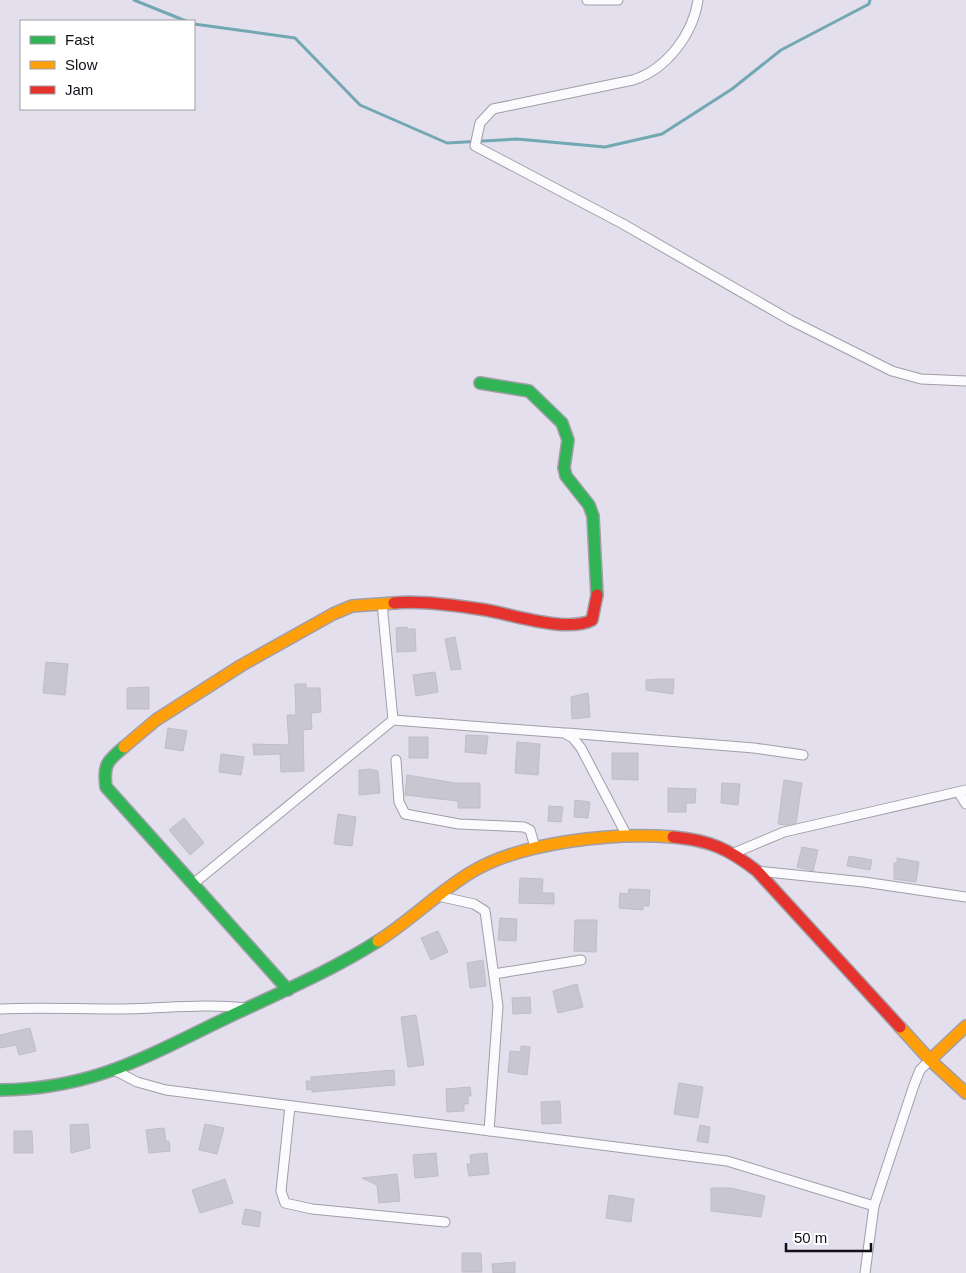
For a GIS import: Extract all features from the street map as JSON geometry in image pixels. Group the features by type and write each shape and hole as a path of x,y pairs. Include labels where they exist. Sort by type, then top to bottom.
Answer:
{"street":[{"path":"587,0 618,0"},
{"path":"698,0 694,18 681,42 652,71 633,80 493,109 487,112 480,123 475,146 623,224 790,320 892,371 921,379 966,381"},
{"path":"288,990 106,787 104,772 106,764 156,720 242,665 342,610 382,603 409,603 484,610 575,626 587,623 594,615 597,596 593,516 589,505 566,476 564,468 568,440 565,428 529,390 480,382"},
{"path":"382,603 393,720"},
{"path":"193,884 393,720 754,748 803,755"},
{"path":"564,733 573,738 581,748 627,836"},
{"path":"396,760 399,802 405,814 460,824 524,826 530,830 535,847"},
{"path":"734,853 784,832 962,791 966,804"},
{"path":"0,1090 72,1084 116,1071 288,990 358,954 438,896 496,858 535,847 627,836 689,838 720,846 734,853 757,871 930,1060 966,1093"},
{"path":"757,871 864,882 966,897"},
{"path":"438,896 474,904 483,909 494,974 498,1020 489,1131"},
{"path":"494,974 581,960"},
{"path":"0,1009 42,1007 115,1009 218,1005 249,1008"},
{"path":"865,1273 874,1206 920,1070 966,1026"},
{"path":"116,1071 137,1082 166,1090 727,1161 874,1206"},
{"path":"290,1106 282,1191 285,1203 312,1209 445,1222"}],"building":[{"path":"407,627 407,629 415,629 416,651 397,652 396,628"},
{"path":"455,637 461,669 451,670 445,639"},
{"path":"46,662 68,664 65,695 43,693"},
{"path":"435,672 438,692 416,696 413,675"},
{"path":"674,679 673,694 646,690 646,680"},
{"path":"295,684 306,684 306,688 320,688 321,712 311,713 312,729 303,730 304,771 281,772 280,754 254,755 253,744 289,745 287,715 296,715"},
{"path":"149,687 149,709 127,709 127,688"},
{"path":"588,693 590,717 572,719 571,697"},
{"path":"168,728 187,731 183,751 165,748"},
{"path":"466,735 488,736 486,754 465,752"},
{"path":"409,737 428,737 428,758 409,758"},
{"path":"517,742 540,744 538,775 515,773"},
{"path":"612,753 638,753 638,780 612,779"},
{"path":"221,754 244,757 241,775 219,772"},
{"path":"370,769 378,771 380,793 359,795 359,770"},
{"path":"407,775 455,783 480,783 480,808 458,808 458,801 405,795"},
{"path":"784,780 802,783 796,823 786,825 778,824"},
{"path":"722,783 740,784 738,805 721,803"},
{"path":"668,788 696,789 695,803 686,803 686,812 668,812"},
{"path":"575,800 590,802 588,818 574,817"},
{"path":"549,806 563,807 561,822 548,821"},
{"path":"338,814 356,817 352,846 334,844"},
{"path":"184,818 204,843 190,855 169,830"},
{"path":"802,847 818,850 813,871 797,867"},
{"path":"849,856 872,860 870,870 847,866"},
{"path":"897,858 919,862 916,882 894,879 894,863 897,863"},
{"path":"520,878 543,879 542,893 554,893 554,904 519,903"},
{"path":"629,889 650,890 649,906 643,906 643,910 619,908 620,893 628,894"},
{"path":"500,918 517,919 516,941 498,940"},
{"path":"575,920 597,920 596,952 574,951"},
{"path":"438,931 448,952 431,960 421,938"},
{"path":"483,960 486,986 470,988 467,963"},
{"path":"577,984 583,1007 558,1013 553,991"},
{"path":"530,997 531,1013 513,1014 512,998"},
{"path":"416,1015 424,1065 408,1067 401,1017"},
{"path":"30,1028 36,1051 19,1055 16,1045 0,1048 0,1035"},
{"path":"521,1046 530,1047 527,1075 508,1072 510,1051 521,1052"},
{"path":"394,1070 395,1085 312,1092 312,1089 307,1090 306,1081 311,1081 311,1077"},
{"path":"679,1083 703,1087 698,1118 674,1114"},
{"path":"470,1087 471,1096 468,1096 468,1104 464,1104 464,1111 447,1112 446,1089"},
{"path":"560,1101 561,1123 542,1124 541,1102"},
{"path":"88,1124 90,1148 71,1153 70,1125"},
{"path":"205,1124 224,1128 217,1154 199,1150"},
{"path":"700,1125 710,1127 708,1143 697,1141"},
{"path":"164,1128 166,1142 169,1141 170,1151 149,1153 146,1130"},
{"path":"14,1131 32,1131 33,1153 14,1153"},
{"path":"436,1153 438,1176 415,1178 413,1155"},
{"path":"487,1153 489,1174 469,1176 467,1164 471,1164 470,1155"},
{"path":"397,1174 400,1201 379,1203 377,1185 362,1178"},
{"path":"225,1179 233,1203 200,1213 192,1190"},
{"path":"711,1188 731,1188 765,1196 761,1217 711,1211"},
{"path":"609,1195 634,1199 631,1222 606,1218"},
{"path":"245,1209 261,1212 259,1227 242,1224"},
{"path":"462,1253 481,1253 482,1272 462,1272"},
{"path":"515,1262 515,1273 493,1273 492,1264"}],"waterway":[{"path":"134,0 184,20"},
{"path":"195,24 295,38 360,105 447,143 517,139 605,147 662,134 732,89 781,50 869,4 870,0"}],"traffic: fast":[{"path":"480,383 529,391 562,423 568,440 564,468 566,476 589,505 593,516 597,595"},
{"path":"124,747 107,764 105,773 106,787 288,990"},
{"path":"0,1090 35,1088 67,1083 124,1066 310,979 378,941"}],"traffic: slow":[{"path":"124,747 156,720 242,665 333,614 352,606 394,603"},
{"path":"378,941 446,889 491,862 541,847 596,838 623,836 673,837"},
{"path":"930,1060 966,1026"},
{"path":"900,1027 930,1060 966,1093"}],"traffic: jam":[{"path":"394,603 415,602 452,605 486,610 540,622 569,625 582,624 592,620 597,595"},
{"path":"673,837 697,840 728,851 757,871 900,1027"}]}
